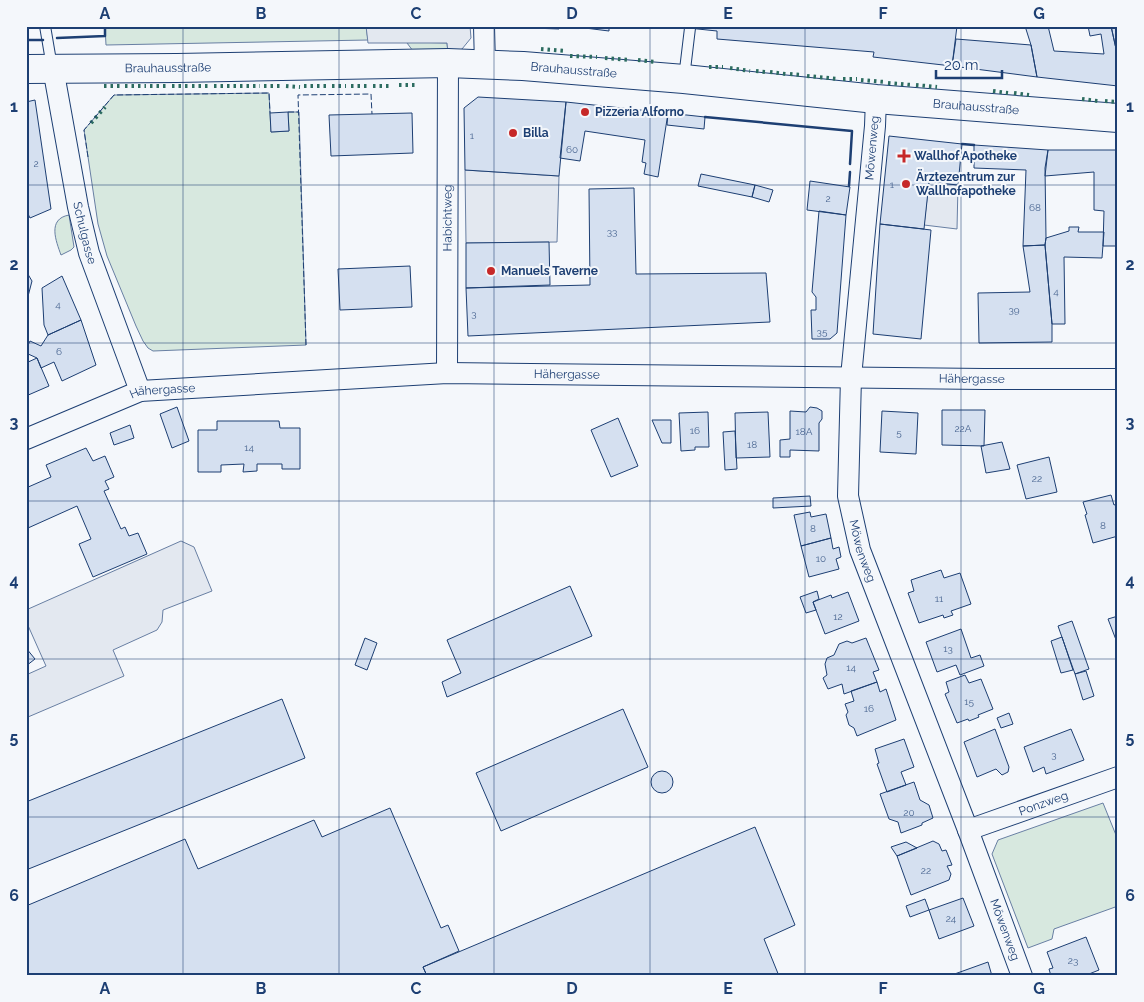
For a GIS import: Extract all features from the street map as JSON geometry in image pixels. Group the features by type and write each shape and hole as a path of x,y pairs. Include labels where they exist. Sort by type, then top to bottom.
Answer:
{"main road":[{"name":"Brauhausstraße","path":"39,68 177,68 448,63 523,66 684,79 876,99 1118,118"}],"street":[{"path":"484,26 485,65"},
{"name":"Habichtweg","path":"446,373 448,63"},
{"name":"Schulgasse","path":"39,68 89,253 140,391"},
{"name":"Möwenweg","path":"876,99 851,377 848,496 860,550 1022,976"},
{"name":"Hähergasse","path":"26,439 140,391 446,373 1118,379"},
{"name":"Ponzweg","path":"968,830 1118,777"}],"lane":[{"path":"39,68 45,26"},
{"path":"684,79 690,28"}],"shaded area":[{"path":"105,26 366,26 368,40 106,45"},
{"path":"366,26 470,26 471,38 456,53 448,53 447,43 368,43"},
{"path":"407,43 447,43 448,53 413,51"},
{"path":"269,93 271,132 289,131 288,112 299,112 306,345 153,351 143,341 107,256 98,224 84,130 114,95"},
{"path":"465,170 559,176 557,242 466,243"},
{"path":"929,182 958,185 957,229 924,225"},
{"path":"69,215 74,247 61,255 55,226 62,217"},
{"path":"181,541 194,547 212,591 163,610 162,622 157,630 113,650 124,676 28,717 26,713 26,675 46,666 26,621 26,610"},
{"path":"1103,803 1118,840 1118,906 1054,929 1052,939 1028,948 992,854 998,840"}],"building":[{"path":"559,26 559,29 503,27"},
{"path":"569,26 609,26 609,31"},
{"path":"669,26 957,26 952,66 873,57 874,52 717,39 717,31"},
{"path":"1025,26 1048,26 1054,51 1104,54 1101,34 1090,36 1088,26 1111,26 1118,58 1118,86 1037,77"},
{"path":"1111,26 1118,26 1118,58"},
{"path":"956,39 1031,45 1037,77 952,66"},
{"name":"Billa","path":"478,97 566,102 559,176 465,170 464,108"},
{"path":"35,100 51,209 30,218 26,210 26,102"},
{"path":"566,102 668,113 658,177 644,174 646,163 642,162 645,140 585,131 580,161 560,158"},
{"path":"288,112 289,131 271,132 270,113"},
{"path":"412,113 413,153 331,156 329,115"},
{"path":"668,113 705,117 704,129 667,125"},
{"name":"Ärztezentrum zur Wallhofapotheke","path":"889,136 962,144 958,185 929,182 924,229 880,224"},
{"path":"974,145 1048,150 1045,168 1045,245 1023,246 1026,170 974,168"},
{"path":"1048,150 1118,150 1118,246 1103,246 1104,211 1094,210 1094,172 1045,176"},
{"path":"701,174 755,185 752,197 698,186"},
{"path":"810,181 850,187 846,215 807,210"},
{"path":"755,185 773,190 769,202 752,197"},
{"path":"634,188 636,274 766,273 770,322 468,336 466,288 590,285 589,189"},
{"path":"819,211 846,215 837,333 830,339 812,339 811,310 816,310 816,297 812,292"},
{"path":"880,224 931,230 921,339 873,334"},
{"path":"1069,227 1079,227 1078,232 1104,232 1102,258 1064,257 1065,324 1052,324 1046,238 1069,231"},
{"path":"549,242 550,285 466,288 466,243"},
{"path":"1045,245 1052,342 979,343 978,293 1030,292 1023,246"},
{"path":"410,266 412,307 340,310 338,269"},
{"path":"26,271 32,281 26,304"},
{"path":"62,276 81,320 48,335 44,325 42,288"},
{"path":"81,320 96,365 62,381 54,362 41,368 37,358 26,353 30,341 41,346 48,335"},
{"path":"37,358 49,386 26,396 26,363"},
{"path":"177,407 189,441 172,448 160,414"},
{"path":"810,407 822,411 822,419 819,423 819,451 790,450 790,457 780,457 780,440 790,439 790,411 806,412"},
{"path":"942,410 985,410 984,446 942,445"},
{"path":"882,411 918,413 916,454 880,452"},
{"path":"708,412 709,447 695,447 695,450 681,451 679,413"},
{"path":"768,412 770,457 736,458 735,413"},
{"path":"618,418 638,466 611,477 591,430"},
{"path":"652,420 671,420 671,443 662,443"},
{"path":"217,421 279,421 280,428 300,428 300,469 282,469 282,464 257,464 257,471 243,472 244,464 221,465 221,472 198,472 198,430 217,430"},
{"path":"130,425 134,438 114,445 110,433"},
{"path":"735,431 737,469 725,470 723,432"},
{"path":"1002,442 1010,469 986,473 981,446"},
{"path":"86,448 93,461 105,456 114,477 105,481 109,489 104,491 121,529 125,527 129,536 138,533 147,554 93,577 79,544 91,539 77,506 28,528 26,524 26,488 51,477 46,465"},
{"path":"1049,457 1057,492 1026,499 1017,465"},
{"path":"1111,495 1114,505 1117,504 1118,506 1118,536 1093,543 1083,502"},
{"path":"810,496 811,506 773,508 773,498"},
{"path":"810,512 811,517 826,514 831,538 801,546 794,515"},
{"path":"831,538 833,549 839,547 841,557 836,559 839,569 809,577 801,546"},
{"path":"941,570 944,578 960,573 971,604 951,611 953,615 944,618 943,615 919,623 908,593 914,591 911,580"},
{"path":"570,586 592,636 447,697 442,682 461,673 447,640"},
{"path":"817,591 819,599 813,602 816,610 806,613 800,597"},
{"path":"848,592 859,621 825,634 813,602 831,595 832,598"},
{"path":"1118,616 1118,645 1108,619"},
{"path":"1072,621 1089,669 1075,674 1058,626"},
{"path":"961,629 971,658 980,655 984,666 960,675 956,665 937,672 926,642"},
{"path":"1062,637 1073,670 1061,673 1051,641"},
{"path":"365,638 377,643 367,670 355,665"},
{"path":"866,638 879,670 873,672 877,682 844,694 842,684 828,689 823,678 827,675 825,664 827,658 834,655 839,644 847,641 852,643"},
{"path":"26,648 35,659 26,666"},
{"path":"1086,671 1094,696 1083,700 1075,674"},
{"path":"965,675 969,683 981,679 993,709 969,721 968,719 957,723 945,694 949,692 946,682"},
{"path":"877,682 880,692 886,689 896,720 857,736 854,728 849,725 845,704 854,701 851,691"},
{"path":"282,699 305,758 26,870 26,802"},
{"path":"623,709 648,767 501,831 476,773"},
{"path":"1009,713 1013,724 1001,728 997,718"},
{"path":"995,729 1009,767 1008,772 1002,775 996,769 977,777 964,742"},
{"path":"1071,729 1084,760 1046,774 1044,767 1033,772 1024,747"},
{"path":"904,739 914,767 901,772 906,785 887,792 877,764 879,763 875,749"},
{"path":"662,771 670,774 673,782 670,790 662,793 654,790 651,782 654,774"},
{"path":"914,782 920,800 929,805 933,818 922,823 922,825 901,833 898,822 889,819 880,794"},
{"path":"390,808 441,928 448,925 459,951 423,967 427,976 26,976 26,906 185,839 198,869 314,820 322,837"},
{"path":"755,827 795,925 764,939 779,976 427,976 423,967"},
{"path":"933,841 939,844 942,851 946,850 952,865 947,866 951,874 949,880 911,895 897,856"},
{"path":"906,842 917,848 897,856 891,847"},
{"path":"963,898 974,926 939,939 929,910"},
{"path":"925,899 929,910 910,917 906,906"},
{"path":"1086,937 1099,970 1084,976 1051,976 1049,969 1053,968 1047,952"},
{"path":"988,962 992,976 949,976"}],"hedge":[{"path":"541,49 566,51"},
{"path":"570,56 597,57"},
{"path":"605,58 630,60"},
{"path":"638,60 656,62"},
{"path":"709,67 723,67"},
{"path":"730,68 750,71"},
{"path":"756,71 766,72"},
{"path":"770,72 786,74"},
{"path":"790,74 803,75"},
{"path":"807,76 839,79"},
{"path":"843,79 857,79"},
{"path":"861,80 885,82"},
{"path":"888,83 912,85"},
{"path":"399,85 415,85"},
{"path":"916,85 937,87"},
{"path":"104,86 120,86"},
{"path":"125,86 146,86"},
{"path":"150,86 169,86"},
{"path":"172,86 188,86"},
{"path":"192,86 210,86"},
{"path":"214,86 236,86"},
{"path":"240,86 260,86"},
{"path":"264,86 282,86"},
{"path":"286,86 300,87"},
{"path":"304,86 328,86"},
{"path":"332,86 346,86"},
{"path":"351,86 367,86"},
{"path":"373,86 390,86"},
{"path":"993,91 1008,93"},
{"path":"1014,93 1029,95"},
{"path":"1082,99 1098,101"},
{"path":"1105,101 1118,102"},
{"path":"91,123 105,107"}],"fence":[{"path":"88,157 84,130 114,95 269,93 270,113"},
{"path":"306,345 298,95 371,94 372,114"},
{"path":"288,112 299,112"}],"wall":[{"path":"57,38 105,36 105,26"},
{"path":"26,40 43,40"},
{"path":"705,117 852,131 850,164"},
{"path":"962,144 974,145"},
{"path":"849,186 850,172"}],"place":[{"name":"Pizzeria Alforno","path":"585,112"},
{"name":"Billa","path":"513,133"},
{"name":"Wallhof Apotheke","path":"904,156"},
{"name":"Ärztezentrum zur Wallhofapotheke","path":"906,184"},
{"name":"Manuels Taverne","path":"491,271"}]}
